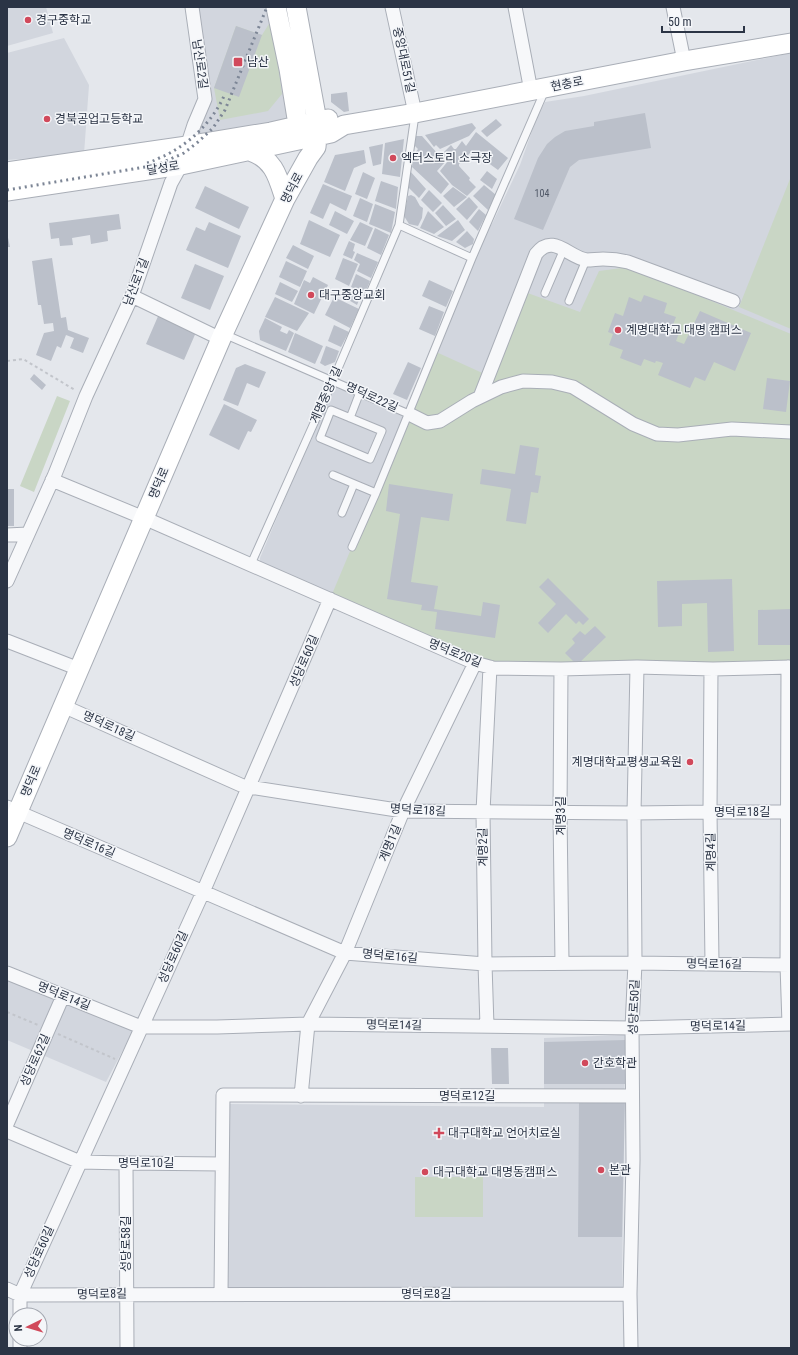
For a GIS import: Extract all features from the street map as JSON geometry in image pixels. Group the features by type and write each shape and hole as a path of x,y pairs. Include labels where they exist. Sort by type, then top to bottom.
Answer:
{"main road":[{"name":"명덕로","path":"276,7 289,69 308,130"},
{"name":"명덕로","path":"7,837 12,809 64,706 222,336 285,199 308,158 301,149 308,130 296,7"},
{"name":"현충로","path":"308,130 329,119 344,125 415,113 684,61 790,44"},
{"path":"7,172 187,146 271,132 308,130"},
{"name":"달성로","path":"7,191 181,166 250,151 308,130"},
{"path":"250,151 259,154 273,167 285,199"}],"street":[{"name":"남산로2길","path":"181,166 194,125 205,99 192,7"},
{"name":"중앙대로51길","path":"392,7 415,113"},
{"path":"515,7 539,89"},
{"path":"673,7 684,61"},
{"name":"남산로1길","path":"7,581 52,480 86,396 132,296 171,183 181,166"},
{"path":"480,397 536,254 541,248 550,245 564,249 586,260 612,259 628,262 733,301"},
{"path":"132,296 222,336"},
{"path":"410,414 427,423 440,421 480,397 501,387 523,381 552,382 573,387 633,424 657,434 678,435 732,429 791,432"},
{"name":"명덕로20길","path":"52,480 144,518 475,663 490,667 561,669 637,667 711,669 789,667"},
{"path":"7,535 28,534"},
{"name":"성당로60길","path":"20,1307 20,1294 203,892 330,599"},
{"path":"7,640 79,669"},
{"name":"계명1길","path":"308,1024 345,953 403,811 475,663"},
{"name":"계명2길","path":"487,1026 483,812 490,667"},
{"name":"성당로50길","path":"631,1348 630,1294 633,1160 632,1028 635,963 634,813 637,667"},
{"path":"789,667 790,1024"},
{"name":"계명3길","path":"561,669 560,813 562,963"},
{"name":"계명4길","path":"711,669 710,812 712,963"},
{"name":"명덕로18길","path":"64,706 242,786 403,811 560,813 789,812"},
{"name":"명덕로16길","path":"12,809 345,953 485,964 712,963 789,965"},
{"name":"명덕로14길","path":"7,973 141,1027 217,1027 308,1024 632,1028 790,1024"},
{"name":"성당로62길","path":"7,1124 63,996"},
{"path":"301,1096 308,1024"},
{"name":"명덕로12길","path":"222,1164 223,1095 632,1096"},
{"name":"명덕로10길","path":"7,1131 80,1162 222,1164"},
{"name":"성당로58길","path":"126,1163 126,1294 128,1348"},
{"path":"221,1294 222,1164"},
{"name":"명덕로8길","path":"7,1289 20,1294 630,1294"}],"lane":[{"path":"352,547 410,414 539,89"},
{"name":"계명중앙1길","path":"250,564 333,380 399,225 415,113"},
{"path":"399,225 472,258"},
{"path":"545,294 564,249"},
{"path":"569,301 586,260"},
{"name":"명덕로22길","path":"222,336 333,380 410,414"},
{"path":"350,418 360,392"},
{"path":"331,410 350,418 382,431 370,459 320,438 331,410"},
{"path":"333,475 376,493"},
{"path":"342,513 354,484"}],"path":[{"path":"7,361 23,359 86,396"},
{"path":"7,1012 42,1027"},
{"path":"56,1033 125,1063"}],"shaded area":[{"name":"경구중학교","path":"7,7 46,7 53,33 7,46"},
{"path":"192,7 277,7 299,125 185,150 205,99"},
{"name":"경북공업고등학교","path":"64,38 89,85 84,154 7,160 7,53"},
{"name":"계명대학교 대명 캠퍼스","path":"791,53 791,662 340,597 260,562 260,558 334,385 408,417 473,255 493,222 520,165 537,117 545,102 584,96"},
{"path":"7,974 133,1031 106,1082 7,1040"},
{"name":"대구대학교 대명동캠퍼스","path":"625,1035 622,1288 226,1288 228,1104 544,1107 544,1038"}],"green space":[{"path":"272,19 282,94 268,111 220,120 214,88 236,26 262,35"},
{"path":"791,179 791,329 739,307"},
{"name":"계명대학교 대명 캠퍼스","path":"629,267 791,334 791,667 490,667 330,599 434,351 489,376 522,291 580,312 599,271"},
{"path":"57,396 70,401 34,492 20,486"},
{"path":"415,1177 483,1177 483,1217 415,1217"}],"building":[{"path":"236,26 262,35 239,97 214,88"},
{"path":"347,92 349,111 344,112 331,102 331,94"},
{"path":"645,113 651,148 579,160 570,167 543,230 514,219 538,158 547,144 555,137 565,131 594,126 594,122"},
{"path":"496,119 502,125 487,137 481,131"},
{"path":"472,123 476,128 469,136 440,149 436,145 434,147 425,135"},
{"path":"476,132 508,158 498,170 472,151 459,164 459,166 470,178 469,180 476,187 467,196 452,185 440,171 448,161 442,154 451,145 454,149 456,149 462,141 466,146"},
{"path":"413,136 422,136 445,162 437,171 449,184 441,194 412,167 415,153 418,149 413,144"},
{"name":"엑터스토리 소극장","path":"404,139 400,177 382,174 385,143"},
{"path":"383,144 381,164 373,166 369,147"},
{"path":"364,150 366,163 354,168 345,191 324,182 335,155"},
{"path":"410,171 426,189 419,198 408,187"},
{"path":"487,171 497,179 492,189 480,180"},
{"path":"363,172 375,178 367,199 355,194"},
{"path":"381,181 398,187 396,209 375,201"},
{"path":"323,184 352,196 346,211 330,203 323,219 310,213"},
{"path":"484,185 496,195 488,210 473,196"},
{"path":"205,186 249,207 239,229 195,208"},
{"path":"453,187 467,197 454,207 443,196"},
{"path":"429,190 442,203 433,212 421,200"},
{"path":"411,195 415,197 420,206 423,208 422,218 418,226 409,224 404,216 408,196"},
{"path":"469,197 478,207 467,220 456,209"},
{"path":"360,198 373,204 367,222 353,216"},
{"path":"375,204 395,212 391,233 369,224"},
{"path":"443,205 456,219 446,226 435,213"},
{"path":"479,209 486,215 478,231 469,222"},
{"path":"335,211 354,221 347,234 329,225"},
{"path":"428,211 444,227 434,234 420,228"},
{"path":"119,214 121,229 107,231 108,241 91,244 90,235 72,238 73,245 60,246 59,238 51,239 49,223"},
{"path":"309,220 340,235 330,257 300,244"},
{"path":"458,220 465,230 452,241 437,236"},
{"path":"209,222 241,236 228,268 186,250 196,227 205,231"},
{"path":"360,222 373,228 365,246 350,240"},
{"path":"375,228 389,235 381,255 367,248"},
{"path":"467,231 474,239 473,244 465,248 456,242"},
{"path":"7,233 10,247 7,247"},
{"path":"349,241 355,244 353,251 355,252 352,259 343,255"},
{"path":"293,245 314,256 308,269 286,258"},
{"path":"357,253 378,262 371,278 357,271 360,264 354,260"},
{"path":"52,258 61,318 66,317 68,330 89,338 83,353 70,348 74,338 66,335 61,348 57,346 51,361 36,355 44,333 54,331 53,323 44,324 41,305 38,305 32,261"},
{"path":"343,258 358,264 349,286 335,279"},
{"path":"286,261 307,271 300,287 279,277"},
{"path":"195,264 224,276 210,310 181,298"},
{"path":"356,274 370,281 365,293 351,287"},
{"name":"대구중앙교회","path":"313,277 328,285 314,314 294,304 304,280 310,283"},
{"path":"429,280 453,291 446,307 422,296"},
{"path":"280,282 298,291 292,302 275,294"},
{"path":"351,290 361,295 357,305 347,299"},
{"path":"644,295 667,303 664,313 676,317 671,330 679,333 676,341 684,344 700,311 751,333 735,371 714,362 705,381 695,377 690,388 658,375 663,363 656,361 655,363 644,359 641,366 620,358 623,350 609,345 613,334 608,332 615,313 623,316 629,297 641,302"},
{"path":"275,297 309,313 297,331 265,317"},
{"path":"334,297 359,309 350,328 325,315"},
{"path":"429,306 444,312 435,336 419,329"},
{"path":"159,314 197,330 184,360 146,344"},
{"path":"265,318 282,327 280,331 287,334 289,330 294,333 286,351 260,340 259,331"},
{"path":"334,325 349,332 341,347 328,341"},
{"path":"295,333 323,346 315,364 288,352"},
{"path":"326,346 339,351 335,362 325,366 320,363"},
{"path":"408,362 421,368 407,400 393,394"},
{"path":"245,364 266,372 259,388 247,383 238,406 223,400 236,368"},
{"path":"34,374 46,385 42,390 30,379"},
{"path":"767,378 790,381 786,412 763,409"},
{"path":"224,404 257,420 251,432 248,431 239,450 209,435"},
{"path":"520,445 539,448 535,475 541,476 538,493 531,492 526,524 506,521 511,489 480,484 482,469 515,474"},
{"path":"389,484 453,494 449,521 421,517 411,582 438,586 434,609 481,616 483,602 500,605 495,638 435,629 437,612 421,610 422,605 387,599 400,514 386,511"},
{"path":"7,489 14,489 14,526 7,526"},
{"path":"548,578 589,619 583,625 579,621 576,624 566,614 548,633 538,623 556,604 539,587"},
{"path":"732,579 734,651 708,652 707,603 682,604 682,626 658,627 657,581"},
{"path":"791,609 791,645 758,645 758,610"},
{"path":"595,626 606,637 577,665 565,653 575,643 572,639 580,631 585,635"},
{"name":"간호학관","path":"626,1040 626,1084 544,1084 544,1042"},
{"path":"491,1048 508,1048 509,1084 492,1084"},
{"name":"본관","path":"625,1101 622,1237 578,1237 579,1103"}],"railway":[{"path":"7,190 157,165 184,153 213,128 225,110 267,7"},
{"path":"147,163 174,151 192,138 208,122 225,94"}],"place":[{"name":"경구중학교","path":"28,20"},
{"name":"남산","path":"238,62"},
{"name":"경북공업고등학교","path":"47,119"},
{"name":"엑터스토리 소극장","path":"393,158"},
{"name":"대구중앙교회","path":"311,295"},
{"name":"계명대학교 대명 캠퍼스","path":"618,330"},
{"name":"계명대학교평생교육원","path":"690,762"},
{"name":"간호학관","path":"585,1063"},
{"name":"대구대학교 언어치료실","path":"439,1133"},
{"name":"본관","path":"601,1170"},
{"name":"대구대학교 대명동캠퍼스","path":"425,1172"}]}
